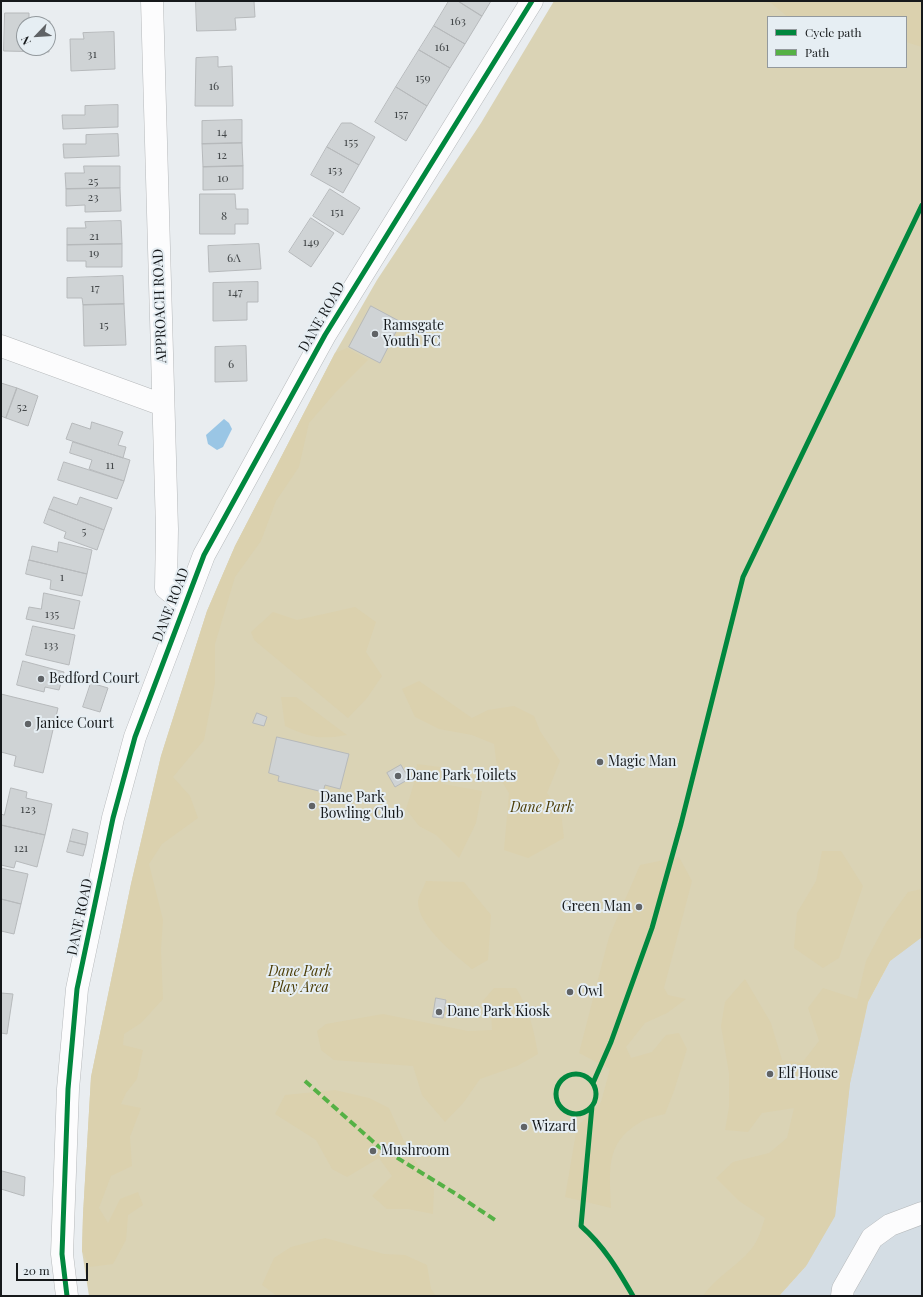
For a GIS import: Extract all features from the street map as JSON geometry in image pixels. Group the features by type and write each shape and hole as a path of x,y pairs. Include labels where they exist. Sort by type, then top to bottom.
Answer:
{"street":[{"name":"DANE ROAD","path":"67,1296 62,1254 68,1089 77,989 111,826 126,763 184,603 204,555 325,335 532,1"},
{"name":"APPROACH ROAD","path":"150,2 168,529 166,588 184,603"},
{"path":"1,346 163,405"},
{"path":"842,1296 872,1238 890,1225 922,1213"}],"shaded area":[{"path":"921,936 922,1296 779,1296 806,1266 868,1002 890,961"}],"green space":[{"name":"Dane Park","path":"554,1 922,1 922,937 890,961 868,1002 850,1083 835,1216 806,1266 779,1296 89,1296 82,1251 91,1077 131,884 161,756 207,611 235,546 335,353 377,280 481,123"},
{"path":"756,1 922,1 922,47 907,42 907,16 787,16 771,3"},
{"path":"347,348 368,360 335,393 309,423 299,467 276,501 261,541 235,577 215,644 215,683 204,740 173,777 190,796 198,818 162,844 149,864 163,920 161,950 163,999 141,1023 124,1034 123,1045 143,1050 137,1079 126,1093 121,1104 141,1108 130,1137 132,1166 111,1176 99,1208 108,1223 120,1199 138,1192 143,1205 128,1215 126,1240 113,1264 90,1267 82,1251 91,1077 131,884 161,756 207,611 235,546 335,353"},
{"path":"355,607 376,622 366,652 382,676 367,698 348,718 254,640 251,632 273,612 297,620"},
{"path":"419,681 472,718 488,710 514,706 534,716 540,731 560,761 547,793 561,812 564,838 528,858 504,850 509,793 498,775 494,744 472,735 439,729 415,717 402,689"},
{"path":"281,697 296,697 347,735 322,737 308,735 285,726"},
{"path":"417,764 440,767 443,784 482,791 476,823 459,858 436,835 419,826 406,809 415,780"},
{"path":"822,851 841,851 863,886 839,958 823,968 794,948 797,913 816,881"},
{"path":"679,857 692,881 664,988 668,995 686,999 667,1013 645,1023 626,1047 631,1058 652,1052 666,1035 679,1033 687,1049 674,1091 665,1114 648,1118 639,1123 628,1131 614,1150 610,1171 611,1208 565,1197 577,1127 601,1102 610,1069 579,1053 609,937 640,865"},
{"path":"426,881 464,882 491,915 488,960 472,969 447,948 430,929 419,910 418,901"},
{"path":"922,889 922,937 890,961 868,1002 850,1083 835,1216 806,1266 779,1296 703,1296 709,1288 751,1249 757,1239 765,1218 739,1201 716,1178 733,1162 769,1153 787,1138 794,1108 762,1113 748,1132 725,1130 729,1107 729,1073 721,1026 725,1002 745,979 771,1023 782,1060 802,1063 819,1041 808,1008 823,988 857,999 866,961 886,923 908,892"},
{"path":"494,988 516,988 521,996 530,1020 538,1054 517,1066 480,1079 464,1102 445,1122 422,1095 413,1066 334,1060 321,1050 317,1031 326,1024 383,1014 468,1031 492,1030 491,1012 482,1002"},
{"path":"335,1090 369,1098 389,1108 408,1150 434,1189 433,1214 408,1209 387,1209 372,1196 392,1176 379,1158 347,1177 332,1169 316,1140 275,1114 285,1095"},
{"path":"325,1238 384,1254 405,1255 427,1265 431,1289 436,1296 277,1296 262,1285 274,1258 291,1247"}],"water":[{"path":"224,419 229,423 232,429 223,447 217,450 208,444 206,435"}],"building":[{"path":"196,1 254,1 255,17 235,18 236,30 197,31"},
{"path":"449,1 458,1 482,16 465,44 434,26"},
{"path":"458,1 491,1 482,16"},
{"path":"5,13 29,13 29,16 16,16 16,51 4,51"},
{"path":"434,26 465,44 450,68 419,50"},
{"path":"114,32 115,69 71,71 70,39 84,39 83,33"},
{"path":"419,50 450,68 427,106 396,87"},
{"path":"218,57 218,67 232,66 233,106 195,106 196,58"},
{"path":"396,87 427,106 406,141 375,122"},
{"path":"118,105 118,127 63,129 62,115 85,115 85,106"},
{"path":"242,120 242,143 202,144 202,121"},
{"path":"342,123 351,123 375,137 359,165 327,147"},
{"path":"118,134 119,156 64,158 63,144 86,144 86,135"},
{"path":"242,143 243,166 203,167 202,144"},
{"path":"327,147 359,165 343,193 311,175"},
{"path":"84,166 120,166 120,188 66,189 65,173 84,173"},
{"path":"243,166 243,189 203,190 203,167"},
{"path":"120,188 121,211 85,212 85,205 66,206 66,189"},
{"path":"330,189 360,208 343,235 313,216"},
{"path":"200,194 235,194 236,209 248,209 248,224 235,224 235,234 200,234"},
{"path":"311,218 334,233 311,267 289,252"},
{"path":"121,221 122,244 67,245 67,228 86,228 85,222"},
{"path":"122,244 122,267 86,267 86,261 67,261 67,245"},
{"path":"259,244 261,269 209,272 208,246"},
{"path":"123,276 124,304 83,305 82,298 67,298 67,278"},
{"path":"258,282 258,302 247,302 247,320 213,321 213,283"},
{"path":"124,304 126,345 84,346 83,305"},
{"name":"Ramsgate Youth FC","path":"371,306 401,322 380,363 349,347"},
{"path":"246,346 247,381 215,382 215,347"},
{"path":"1,383 17,388 6,418 1,416"},
{"path":"17,388 38,396 28,426 6,418"},
{"path":"92,422 123,432 118,445 126,447 123,458 66,439 72,423 90,429"},
{"path":"73,442 130,460 124,481 89,469 92,460 70,453"},
{"path":"64,462 124,481 117,499 58,480"},
{"path":"54,497 77,505 80,497 112,508 104,530 49,509"},
{"path":"49,509 104,530 97,550 64,538 66,532 44,523"},
{"path":"59,542 92,550 87,574 29,560 32,546 57,552"},
{"path":"29,560 87,574 82,596 50,589 51,580 26,574"},
{"path":"44,593 80,601 74,629 26,619 29,607 41,609"},
{"path":"33,626 75,635 69,665 26,655"},
{"name":"Bedford Court","path":"23,661 64,672 59,690 45,687 44,692 17,685"},
{"path":"91,683 108,688 100,712 83,707"},
{"name":"Janice Court","path":"1,694 58,708 43,773 14,766 16,756 1,752"},
{"path":"257,713 267,717 264,726 253,723"},
{"path":"277,737 349,754 340,789 325,785 323,792 278,781 279,776 269,773"},
{"name":"Dane Park Toilets","path":"401,765 409,779 395,787 387,773"},
{"path":"11,788 27,792 26,798 52,804 45,835 1,825 1,814 4,815"},
{"path":"1,825 45,835 37,867 16,861 14,868 1,865"},
{"path":"73,829 88,833 86,845 70,841"},
{"path":"70,841 86,845 83,856 67,852"},
{"path":"1,868 28,874 21,904 1,899"},
{"path":"1,899 21,904 14,934 1,931"},
{"path":"1,993 13,994 7,1034 1,1033"},
{"name":"Dane Park Kiosk","path":"436,998 446,1000 443,1018 433,1017"},
{"path":"2,1171 25,1177 24,1196 1,1189"}],"marked path":[{"path":"305,1081 378,1146 495,1220"}],"cycle path":[{"path":"67,1296 62,1254 68,1089 77,989 113,818 135,737 204,555 325,335 532,1"},
{"path":"593,1083 611,1042 652,928 681,824 743,577 922,205"},
{"path":"580,1074 587,1077 593,1083 596,1094 595,1102 587,1111 580,1114 572,1114 565,1111 557,1102 556,1090 559,1083 568,1075 580,1074"},
{"path":"592,1106 581,1226 604,1250 633,1296"}],"place":[{"name":"Ramsgate Youth FC","path":"375,334"},
{"name":"Bedford Court","path":"41,679"},
{"name":"Janice Court","path":"28,724"},
{"name":"Magic Man","path":"600,762"},
{"name":"Dane Park Toilets","path":"398,776"},
{"name":"Dane Park Bowling Club","path":"312,806"},
{"name":"Green Man","path":"639,907"},
{"name":"Owl","path":"570,992"},
{"name":"Dane Park Kiosk","path":"439,1012"},
{"name":"Elf House","path":"770,1074"},
{"name":"Wizard","path":"524,1127"},
{"name":"Mushroom","path":"373,1151"}],"park label":[{"name":"Dane Park Play Area","path":"300,980"}]}
